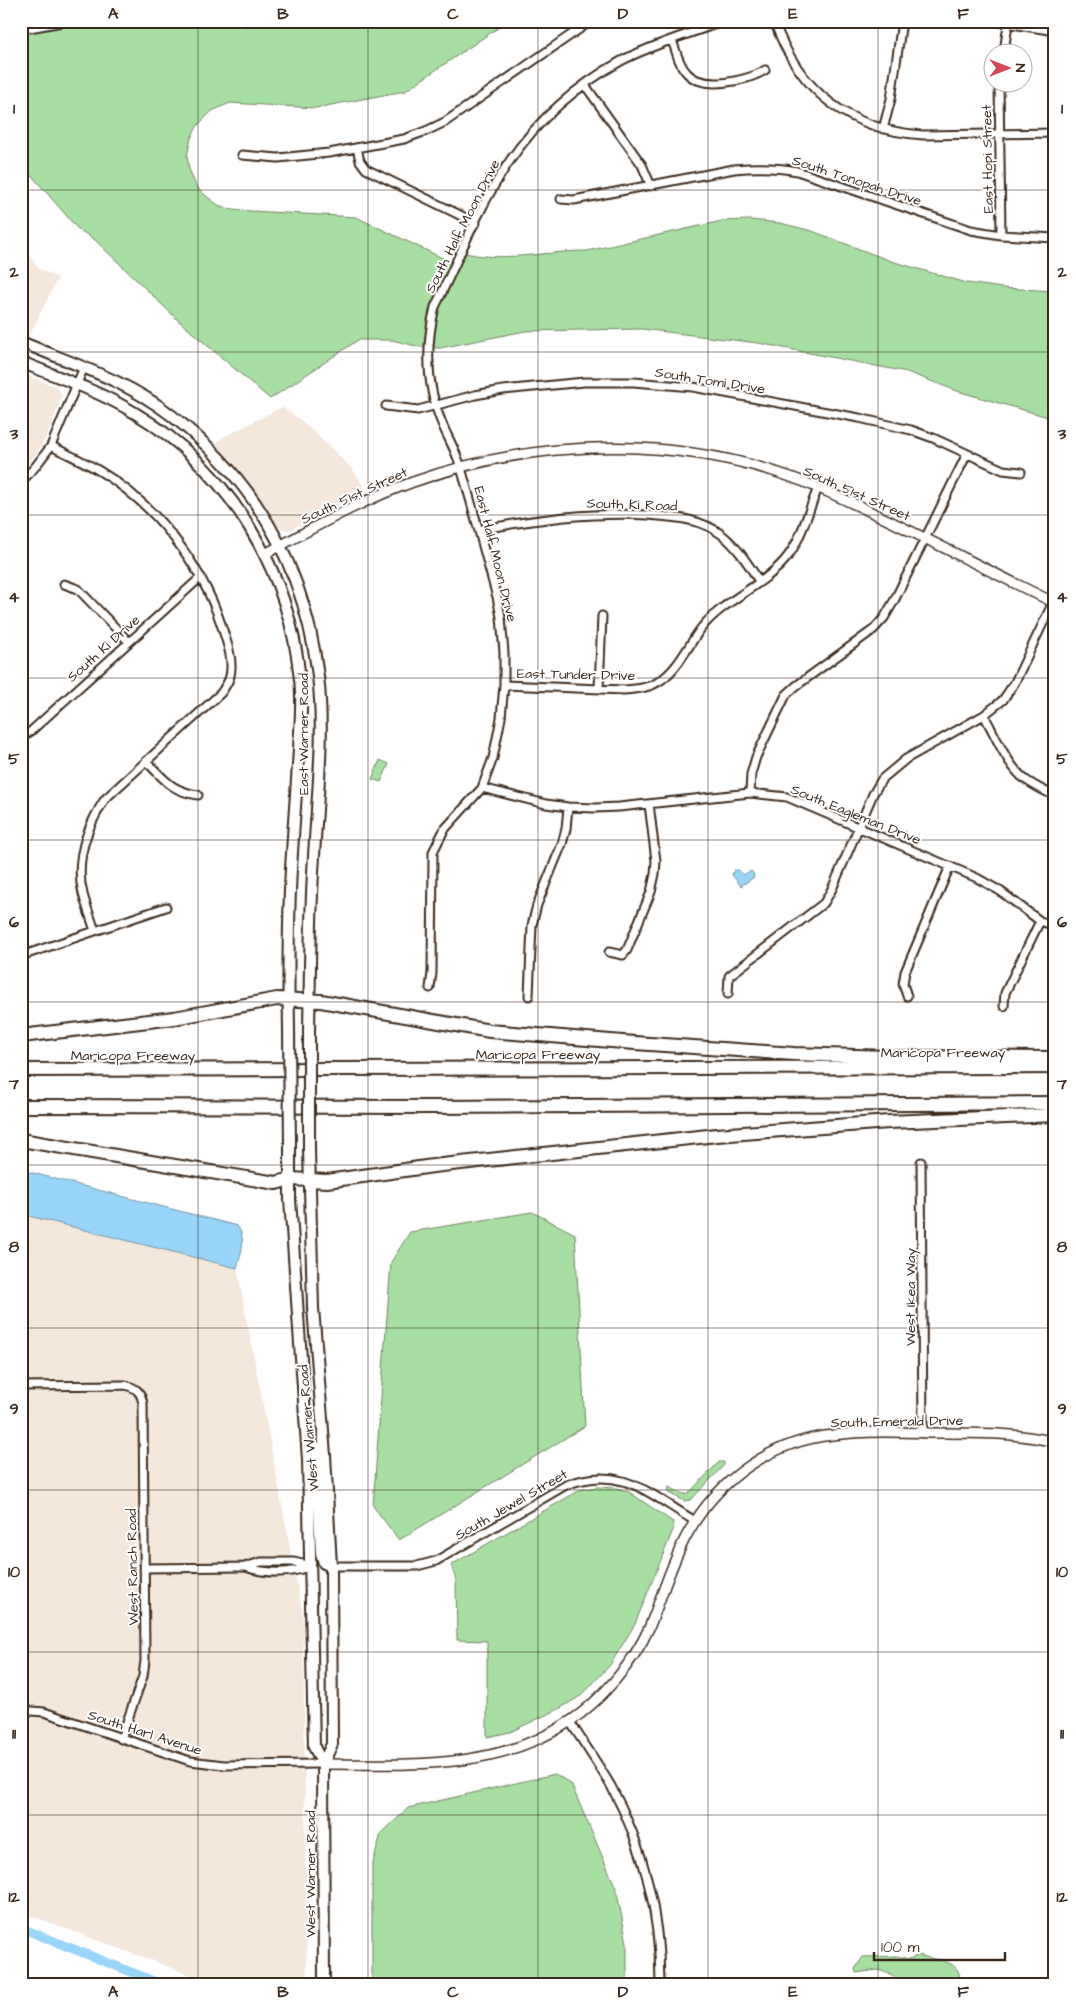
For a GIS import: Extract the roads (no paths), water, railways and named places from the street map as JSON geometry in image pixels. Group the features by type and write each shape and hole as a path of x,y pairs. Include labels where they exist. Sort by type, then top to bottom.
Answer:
{"highway":[{"path":"21,1036 174,1018 277,998 310,1000 490,1031 635,1043 794,1054 888,1057 1055,1058"},
{"name":"Maricopa Freeway","path":"21,1070 1055,1067"},
{"path":"21,1106 431,1107 1055,1103"},
{"path":"21,1140 276,1183 291,1179 327,1181 442,1165 717,1135 889,1122 1055,1115"}],"main road":[{"path":"21,28 59,21"},
{"name":"East Warner Road","path":"21,342 107,376 144,397 171,415 211,450 250,493 280,546 301,595 311,630 319,678 319,776 312,888 309,1087"},
{"name":"East Warner Road","path":"21,362 99,393 135,413 159,429 200,464 235,504 265,554 285,603 301,681 289,902 289,1089"},
{"path":"301,699 319,698"},
{"name":"West Warner Road","path":"309,1087 313,1308 325,1454 331,1566 332,1744 323,1764 324,1984"},
{"name":"West Warner Road","path":"289,1089 290,1199 308,1441 314,1747 323,1764"},
{"path":"308,1441 315,1447 317,1460 320,1553 324,1563 331,1566"}],"street":[{"path":"242,155 278,158 305,157 404,139 426,132 445,122 591,21"},
{"name":"South Half Moon Drive","path":"461,467 435,406 430,384 428,362 430,327 436,307 496,184 528,136 548,116 586,85 622,61 724,21"},
{"path":"774,21 780,38 796,68 814,89 836,107 859,120 903,134 1055,133"},
{"path":"883,129 891,99 902,21"},
{"path":"993,21 1055,31"},
{"path":"1005,42 1008,24"},
{"path":"672,40 686,73 706,83 718,83 756,75 765,70"},
{"path":"586,85 642,165 651,186"},
{"name":"East Hopi Street","path":"999,92 1000,235"},
{"path":"357,148 360,161 366,170 476,223"},
{"name":"South Tonopah Drive","path":"561,199 574,200 756,166 797,171 961,227 1000,235 1055,238"},
{"path":"21,482 51,446 84,367"},
{"name":"South Tomi Drive","path":"386,406 418,410 475,395 557,384 612,381 693,387 885,423 933,438 1004,470 1021,472"},
{"path":"51,446 99,470 120,485 162,524 182,546 201,577 216,608 231,663 230,678 221,693 105,799 92,820 83,844 80,870 82,893 95,930"},
{"name":"South 51st Street","path":"265,554 383,494 461,467 526,453 565,449 660,450 721,459 770,472 818,488 1054,601"},
{"path":"750,793 751,774 756,757 786,695 861,640 884,618 967,454"},
{"name":"East Half Moon Drive","path":"430,988 432,974 433,852 444,830 482,788 493,758 498,735 504,685 501,617 461,467"},
{"name":"East Tunder Drive","path":"504,685 624,690 642,688 662,680 684,655 704,625 785,560 794,545 818,488"},
{"name":"South Ki Road","path":"478,530 564,516 621,514 675,517 701,523 720,533 737,549 759,581"},
{"name":"South Ki Drive","path":"21,737 30,732 201,577"},
{"path":"64,584 78,589 129,642"},
{"path":"728,994 729,976 824,903 832,889 873,794 882,779 894,767 984,715 1003,700 1015,682 1054,601"},
{"path":"599,689 602,616"},
{"path":"984,715 1020,775 1036,787 1055,796"},
{"path":"146,761 172,787 183,792 198,795"},
{"name":"South Eagleman Drive","path":"482,788 568,807 603,808 750,793 787,797 977,878 1000,891 1040,921 1055,926"},
{"path":"610,952 623,955 627,950 651,892 656,861 649,804"},
{"path":"529,996 532,925 537,905 562,844 566,829 568,807"},
{"path":"906,996 903,984 905,972 950,866"},
{"path":"21,956 166,907"},
{"path":"1004,1006 1006,993 1040,921"},
{"name":"West Ikea Way","path":"921,1162 923,1432"},
{"name":"West Ranch Road","path":"21,1386 125,1385 139,1391 143,1404 145,1661 143,1676 121,1739"},
{"name":"South Emerald Drive","path":"323,1764 434,1763 476,1759 516,1748 570,1722 611,1685 634,1655 649,1628 680,1549 706,1505 730,1480 754,1462 773,1451 809,1439 834,1434 999,1433 1028,1436 1055,1442"},
{"name":"South Jewel Street","path":"331,1566 417,1566 436,1561 566,1485 579,1480 597,1477 611,1478 635,1485 695,1521"},
{"path":"145,1568 244,1567 259,1572 279,1572 299,1571 311,1566"},
{"name":"South Harl Avenue","path":"21,1710 44,1712 121,1739 200,1763 224,1765 323,1764"},
{"path":"570,1722 611,1786 634,1836 656,1916 660,1984"}],"water":[{"path":"734,870 739,870 743,875 751,871 754,877 741,886 732,875"},
{"path":"21,1170 237,1226 242,1236 242,1241 237,1268 21,1214"}],"waterway":[{"path":"21,1928 161,1984"}]}
